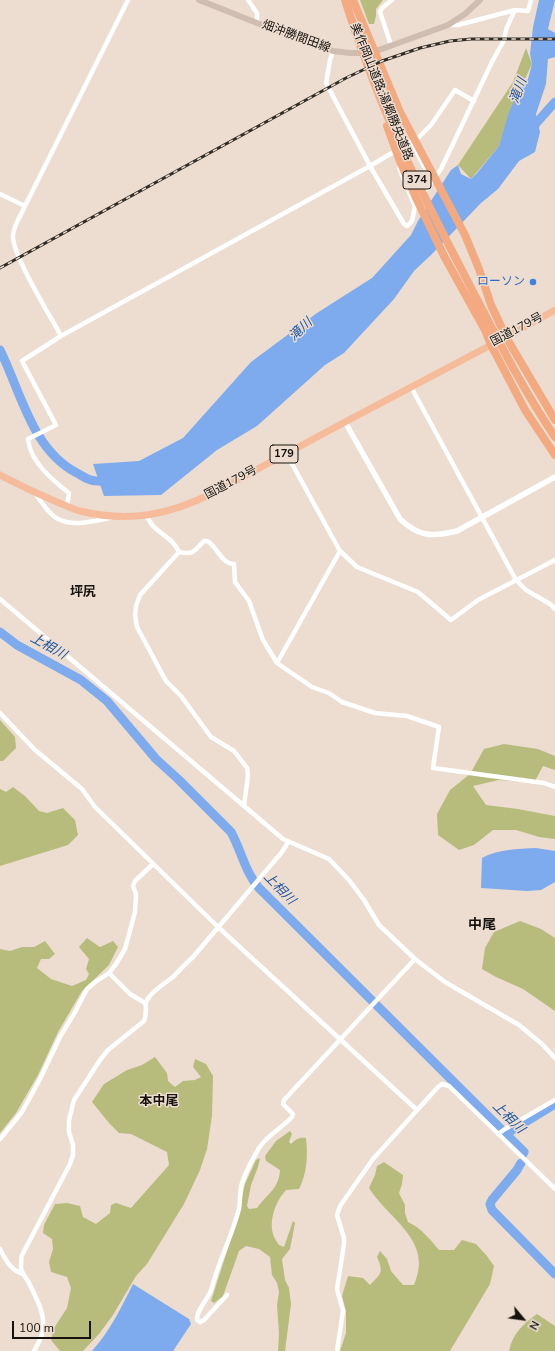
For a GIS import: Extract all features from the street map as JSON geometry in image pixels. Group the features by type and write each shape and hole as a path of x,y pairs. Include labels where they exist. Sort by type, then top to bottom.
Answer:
{"highway":[{"name":"美作岡山道路;湯郷勝央道路","path":"345,0 385,109 405,156 509,361 538,412 555,437"},
{"path":"353,0 400,112 465,234 491,305 506,337 555,420"},
{"path":"385,109 388,129 399,159 444,256 486,330 491,345 525,410 555,455"},
{"name":"国道179号","path":"0,475 35,493 79,511 114,517 147,515 169,511 190,504 555,310"}],"main road":[{"name":"畑沖勝間田線","path":"199,0 333,51 350,53 366,53 391,46 448,25 480,0"}],"street":[{"path":"61,336 13,243 14,228 128,0"},
{"path":"248,0 257,13 257,23"},
{"path":"391,46 380,12 382,8 392,0"},
{"path":"448,25 458,25 515,10 528,11 531,0"},
{"path":"333,51 326,83 370,166 404,224 407,226 412,222 414,207 441,169 503,42 507,27 515,10"},
{"path":"66,506 69,493 56,484 31,451 28,439 56,425 22,361 61,336 370,166 419,137 431,125 455,90 474,101"},
{"path":"411,142 432,180"},
{"path":"392,153 414,207"},
{"path":"0,194 25,206"},
{"path":"412,387 516,580 526,590 550,604 555,609"},
{"path":"345,422 400,519 407,526 422,533 439,535 457,530 555,477"},
{"path":"286,453 340,551 357,567 418,592 451,620 478,600 555,560"},
{"path":"35,493 57,519 69,523 89,522 114,517"},
{"path":"147,515 150,524 170,540 179,552 192,554 204,542 207,541 224,560 228,563 234,564 235,582 249,601 263,640 277,663 312,687 329,694 342,702 375,713 407,716 439,726 433,768 544,783 555,787"},
{"path":"277,663 340,551"},
{"path":"179,552 140,595 136,606 135,616 137,627 166,681 182,696 211,737 234,751 247,768 248,775 244,806"},
{"path":"0,599 288,842 324,855 329,859 346,876 364,900 379,925 416,959 445,982 519,1025 542,1044 555,1058"},
{"path":"0,713 34,749 82,789 95,807 218,927 417,1110"},
{"path":"145,1003 154,992 177,973 193,957 282,852 288,842"},
{"path":"0,1139 22,1112 60,1037 87,989 109,973 125,949 135,912 136,894 133,886 135,881 153,864"},
{"path":"227,1295 204,1320 200,1322 197,1320 197,1317 212,1289 214,1278 239,1209 241,1187 258,1150 264,1141 275,1130 292,1117 293,1114 283,1104 284,1100 416,959"},
{"path":"34,1351 40,1341 44,1329 43,1320 39,1307 23,1274 21,1267 22,1255 70,1164 73,1155 73,1145 69,1132 69,1120 74,1100 100,1060 112,1046 144,1021 146,1016 147,1010 145,1003 130,994 109,973"},
{"path":"337,1351 343,1311 337,1289 344,1244 344,1238 338,1221 337,1212 373,1159 442,1084 446,1084 555,1189"},
{"path":"499,1134 555,1100"},
{"path":"0,1249 8,1264 15,1272 23,1274"}],"green space":[{"path":"360,0 383,0 376,9 374,24 369,24"},
{"path":"526,48 532,64 516,98 499,146 471,179 458,165 513,82"},
{"path":"0,720 15,737 16,748 3,761 0,761"},
{"path":"504,744 538,749 555,756 555,770 543,766 536,779 536,783 499,780 473,786 486,805 555,816 555,839 539,837 516,830 493,830 474,845 459,850 438,835 437,814 450,790 470,774 484,749"},
{"path":"13,787 25,796 39,811 47,813 63,808 75,820 78,835 68,845 0,866 0,789 6,792"},
{"path":"520,921 541,929 555,938 555,1011 523,989 482,969 485,948 494,932"},
{"path":"87,938 100,947 113,941 118,947 109,965 82,991 58,1032 38,1075 16,1113 0,1133 0,949 10,951 22,947 34,947 45,941 55,954 49,959 41,959 37,968 51,979 72,986 86,980 89,974 86,969 89,959 79,947"},
{"path":"155,1057 167,1073 168,1081 175,1087 183,1081 195,1080 201,1077 193,1067 195,1059 206,1064 213,1076 212,1116 207,1149 200,1170 184,1204 147,1264 136,1276 113,1315 99,1334 83,1351 60,1351 51,1340 54,1328 67,1308 71,1288 67,1277 51,1272 49,1262 53,1249 52,1239 43,1233 44,1225 55,1204 67,1203 80,1206 83,1217 96,1224 110,1213 111,1205 116,1203 131,1208 169,1165 167,1152 131,1134 119,1133 92,1102 104,1084 127,1070 142,1065"},
{"path":"290,1131 292,1134 289,1142 291,1144 298,1139 306,1138 307,1158 304,1177 299,1189 286,1190 282,1194 274,1210 272,1222 273,1235 279,1245 284,1247 293,1221 295,1223 290,1249 282,1259 291,1304 285,1351 278,1351 279,1333 277,1305 279,1292 277,1283 272,1275 270,1257 259,1249 246,1246 239,1251 223,1296 214,1303 211,1301 238,1217 245,1184 256,1160 260,1158 251,1185 247,1206 249,1209 257,1208 275,1187 280,1170 266,1161 265,1156 276,1141"},
{"path":"384,1162 403,1175 399,1193 405,1205 405,1213 408,1222 413,1224 429,1238 439,1250 454,1250 462,1240 476,1244 494,1266 490,1284 450,1351 340,1351 346,1333 346,1311 342,1296 348,1276 363,1278 370,1285 377,1278 381,1270 377,1257 380,1251 387,1259 391,1271 403,1285 414,1285 419,1269 418,1255 414,1243 397,1221 377,1200 369,1188 377,1166"},
{"path":"537,1314 555,1326 555,1351 509,1351 513,1339 519,1330"}],"water":[{"path":"539,0 555,0 548,29 555,33 555,57 548,59 546,84 536,114 540,132 535,152 519,161 498,189 481,203 414,271 394,299 344,353 325,365 257,426 217,450 161,495 104,496 93,464 139,461 183,438 251,362 317,313 372,278 411,235 418,221 451,170 458,165 461,174 471,179 477,173 499,146 509,112 518,93 528,79 532,64 530,54 533,27"},
{"path":"536,848 555,851 555,882 541,890 527,891 481,888 482,858 501,851"},
{"path":"133,1284 189,1319 191,1324 173,1351 92,1351 110,1327"}],"waterway":[{"path":"529,129 531,129 555,102"},
{"name":"滝川","path":"0,350 30,419 38,435 49,450 62,463 85,478 96,481 110,481"},
{"name":"上相川","path":"0,632 17,645 81,680 107,701 156,759 231,832 250,875 259,888 524,1152 523,1154"},
{"path":"506,1134 555,1104"},
{"name":"上相川","path":"521,1163 490,1204 492,1210 555,1274"}],"railway":[{"path":"0,268 346,78 382,61 420,48 450,41 471,39 555,39"}],"place":[{"name":"ローソン","path":"533,282"}],"district":[{"name":"坪尻","path":"83,593"},
{"name":"中尾","path":"482,926"},
{"name":"本中尾","path":"159,1102"}]}
